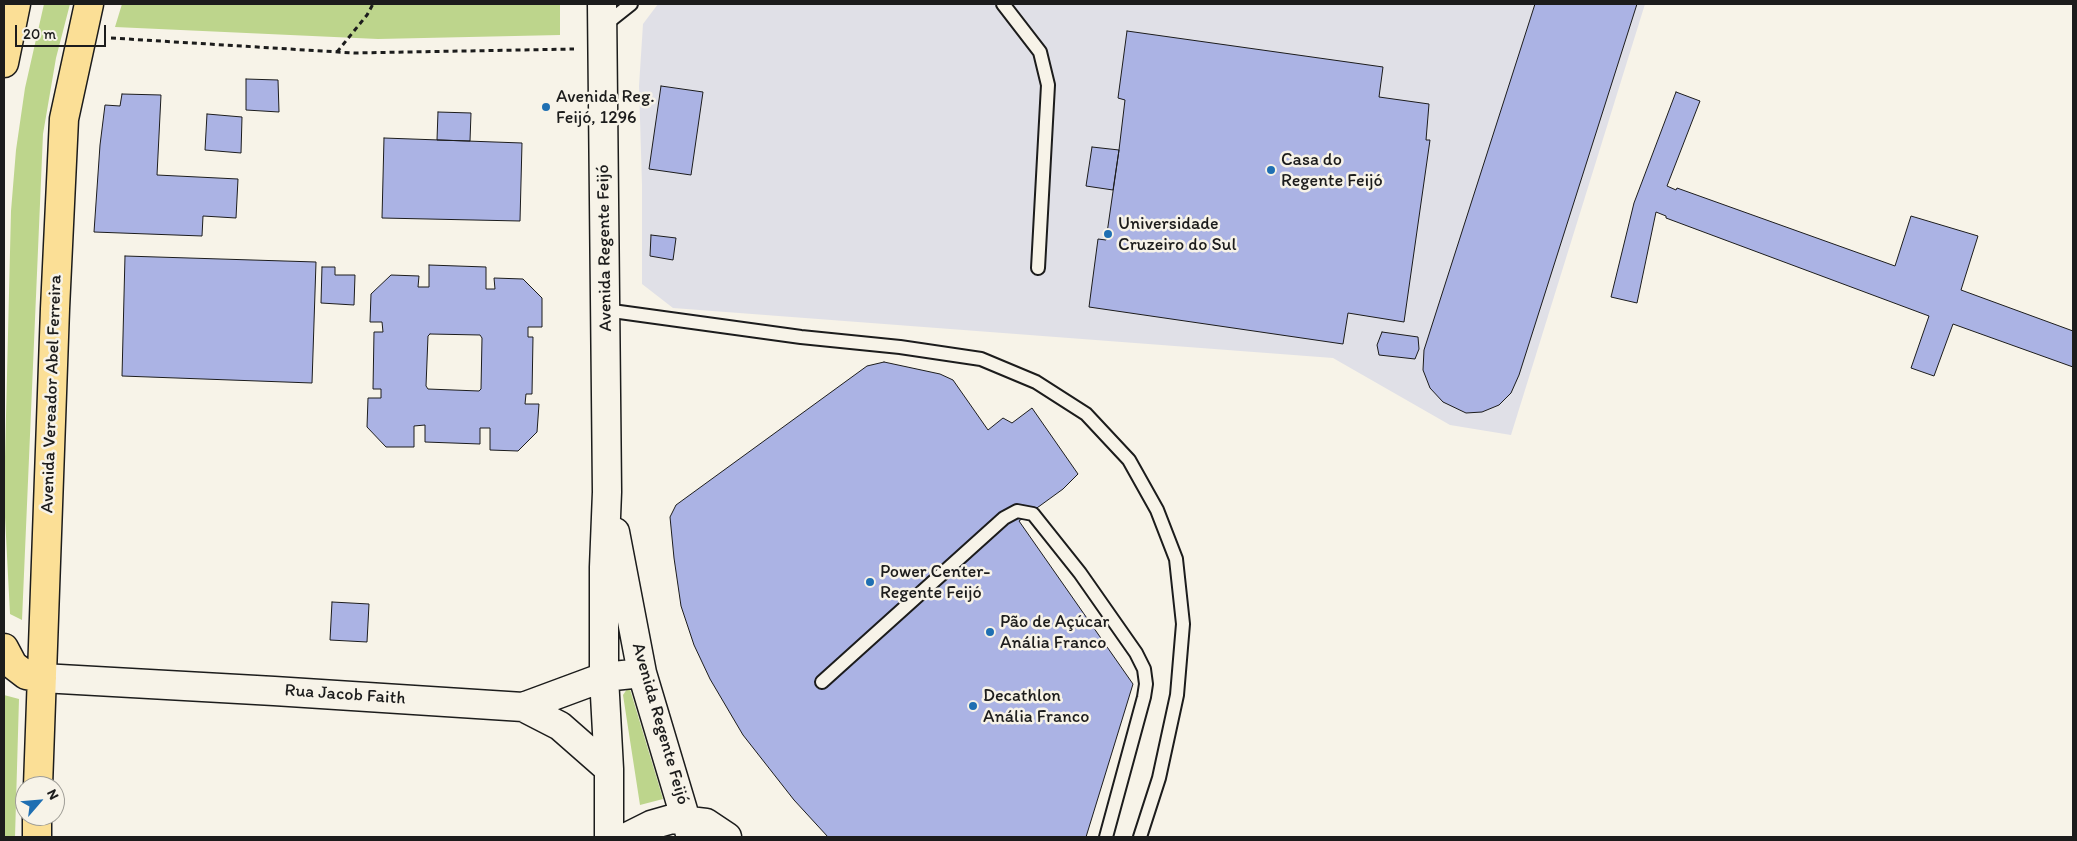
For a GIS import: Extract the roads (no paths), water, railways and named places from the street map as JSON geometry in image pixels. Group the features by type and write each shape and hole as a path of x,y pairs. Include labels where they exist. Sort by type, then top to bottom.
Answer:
{"main road":[{"path":"4,63 16,4"},
{"name":"Avenida Vereador Abel Ferreira","path":"38,776 55,309 64,119 89,4"},
{"name":"Avenida Regente Feijó","path":"602,27 607,492 604,567 604,677 609,769 609,837"},
{"name":"Avenida Regente Feijó","path":"607,492 642,673 689,828"},
{"path":"4,648 13,665 26,674 42,678"},
{"name":"Rua Jacob Faith","path":"42,678 523,707 604,677 642,673"},
{"path":"523,707 560,726 609,769"},
{"path":"626,837 650,824 672,820 689,828 706,823 727,837"}],"lane":[{"path":"602,27 631,4"},
{"path":"1002,4 1040,52 1048,85 1038,268"},
{"path":"606,310 801,337 900,347 981,359 1036,382 1086,414 1129,460 1157,510 1176,559 1184,624 1177,695 1159,778 1140,837"},
{"path":"822,682 1004,518 1017,511 1033,514 1080,573 1136,654 1144,669 1146,684 1144,697 1106,837"}],"place":[{"name":"Avenida Reg. Feijó, 1296","path":"546,107"},
{"name":"Casa do Regente Feijó","path":"1271,170"},
{"name":"Universidade Cruzeiro do Sul","path":"1108,234"},
{"name":"Power Center- Regente Feijó","path":"870,582"},
{"name":"Pão de Açúcar Anália Franco","path":"990,632"},
{"name":"Decathlon Anália Franco","path":"973,706"}]}
